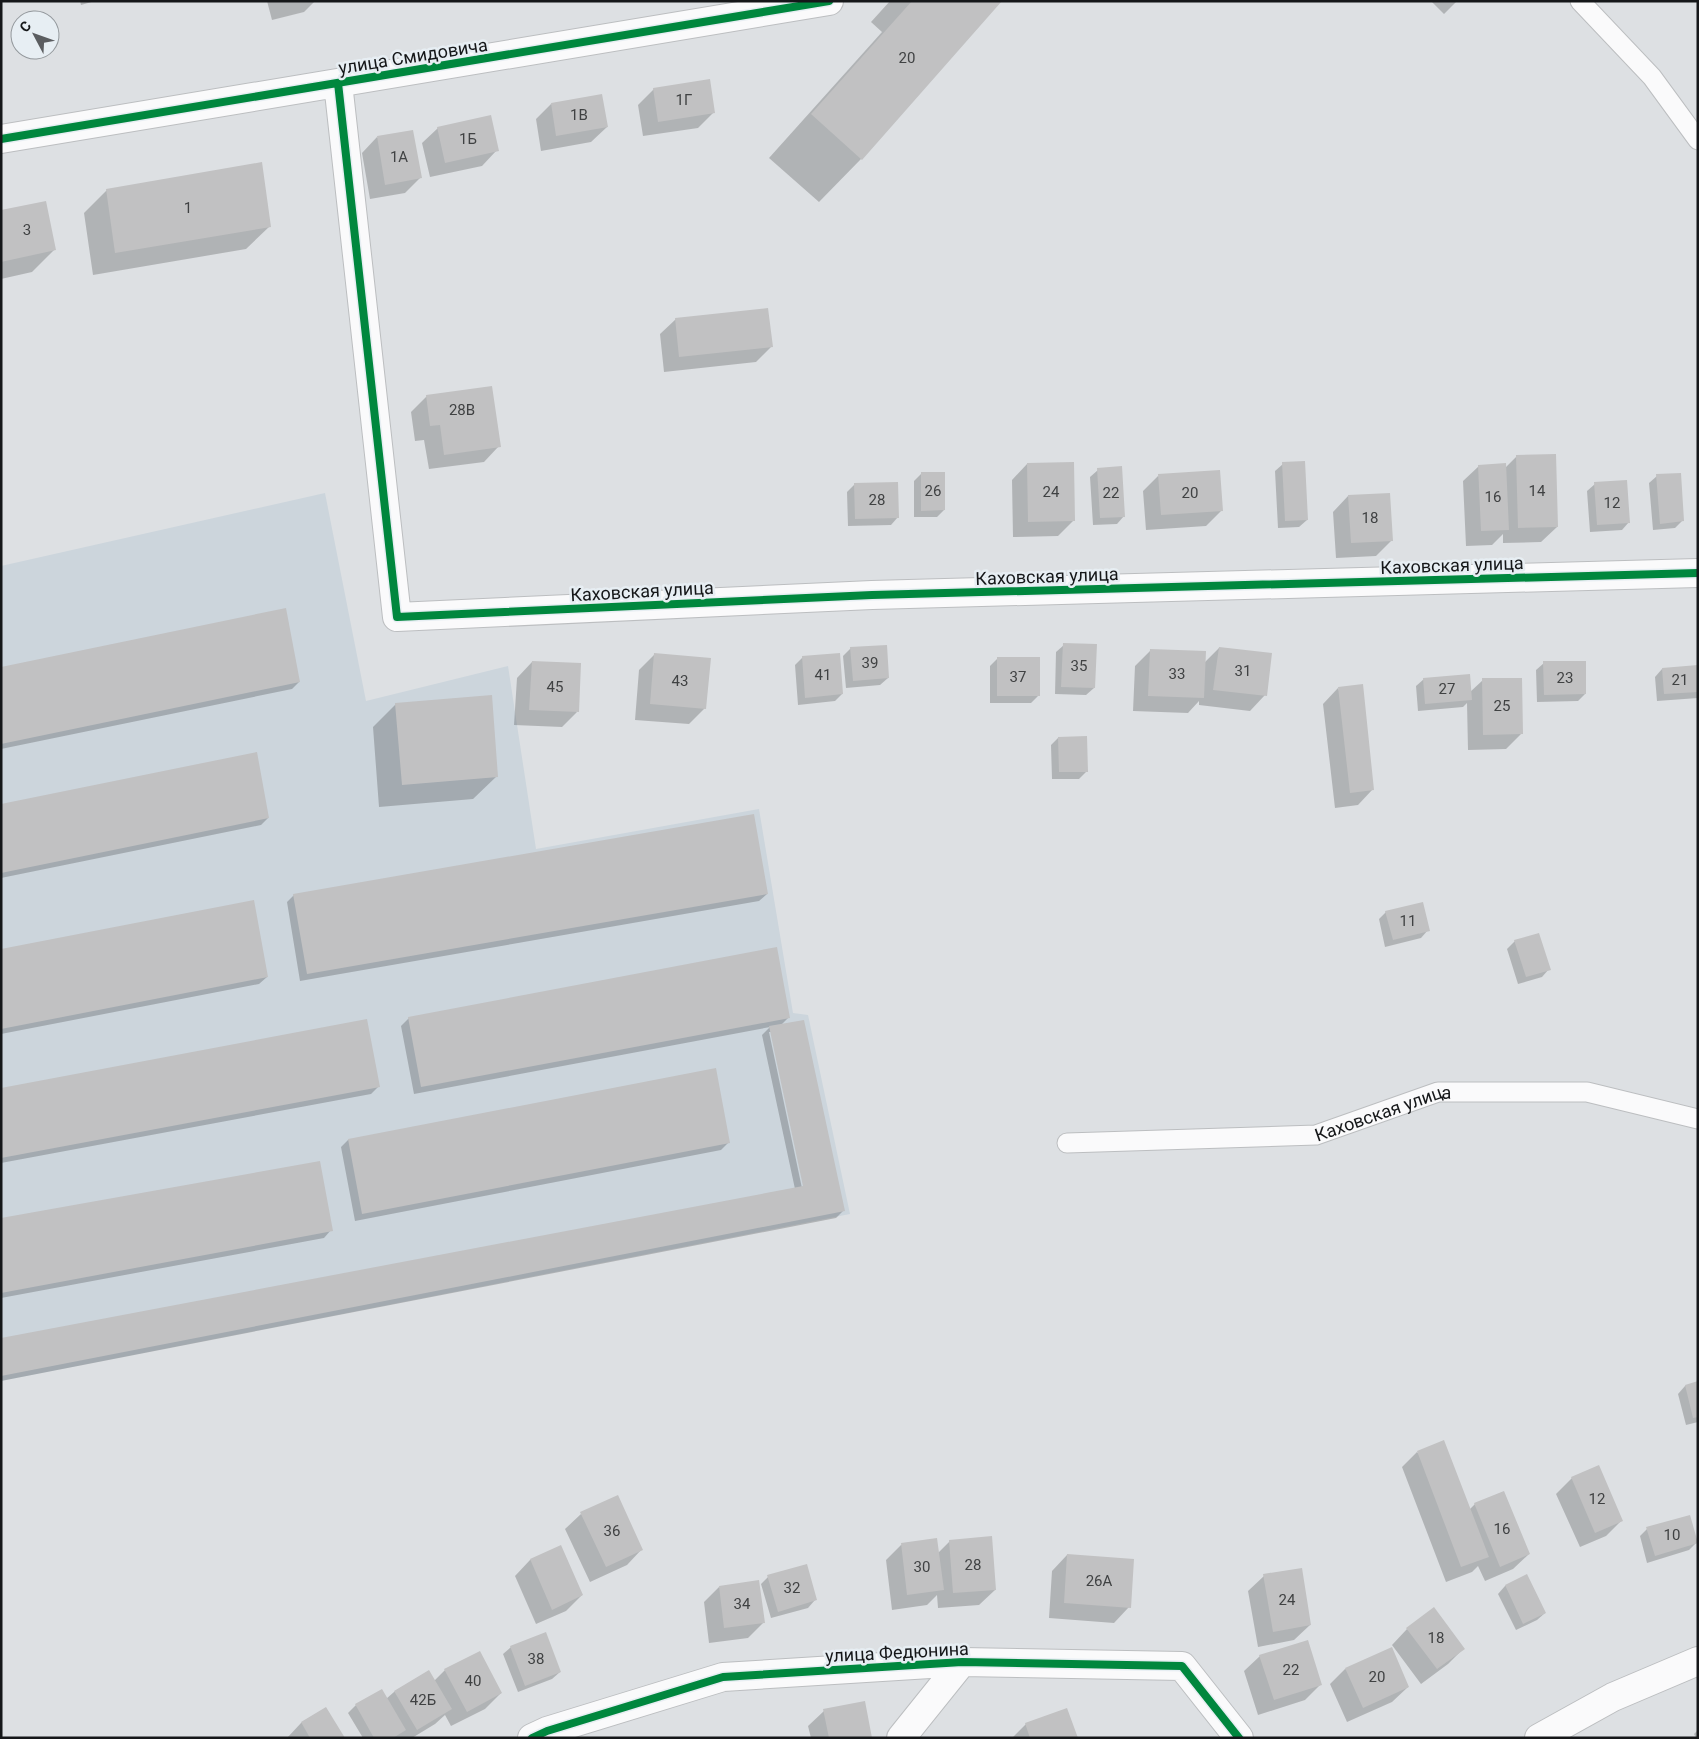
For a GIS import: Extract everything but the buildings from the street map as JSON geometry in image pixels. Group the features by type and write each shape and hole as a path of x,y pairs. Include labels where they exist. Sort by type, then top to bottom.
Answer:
{"street":[{"name":"улица Смидовича","path":"1,139 829,1"},
{"name":"Каховская улица","path":"338,83 397,617 872,595 1698,573"},
{"path":"1539,1738 1613,1697 1698,1661"},
{"path":"901,1738 962,1662"},
{"name":"улица Федюнина","path":"532,1738 546,1731 723,1677 962,1662 1182,1666 1239,1738"}],"lane":[{"path":"1580,1 1652,77 1698,140"},
{"name":"Каховская улица","path":"1067,1143 1316,1135 1438,1092 1587,1092 1698,1119"}],"shaded area":[{"path":"325,493 366,701 508,666 536,849 759,809 793,1013 808,1015 850,1214 1,1381 1,566"}],"cycle path":[{"path":"1,139 829,1"},
{"path":"338,83 397,617 872,595 1698,573"},
{"path":"532,1738 547,1731 723,1677 962,1662 1182,1666 1239,1738"}]}
